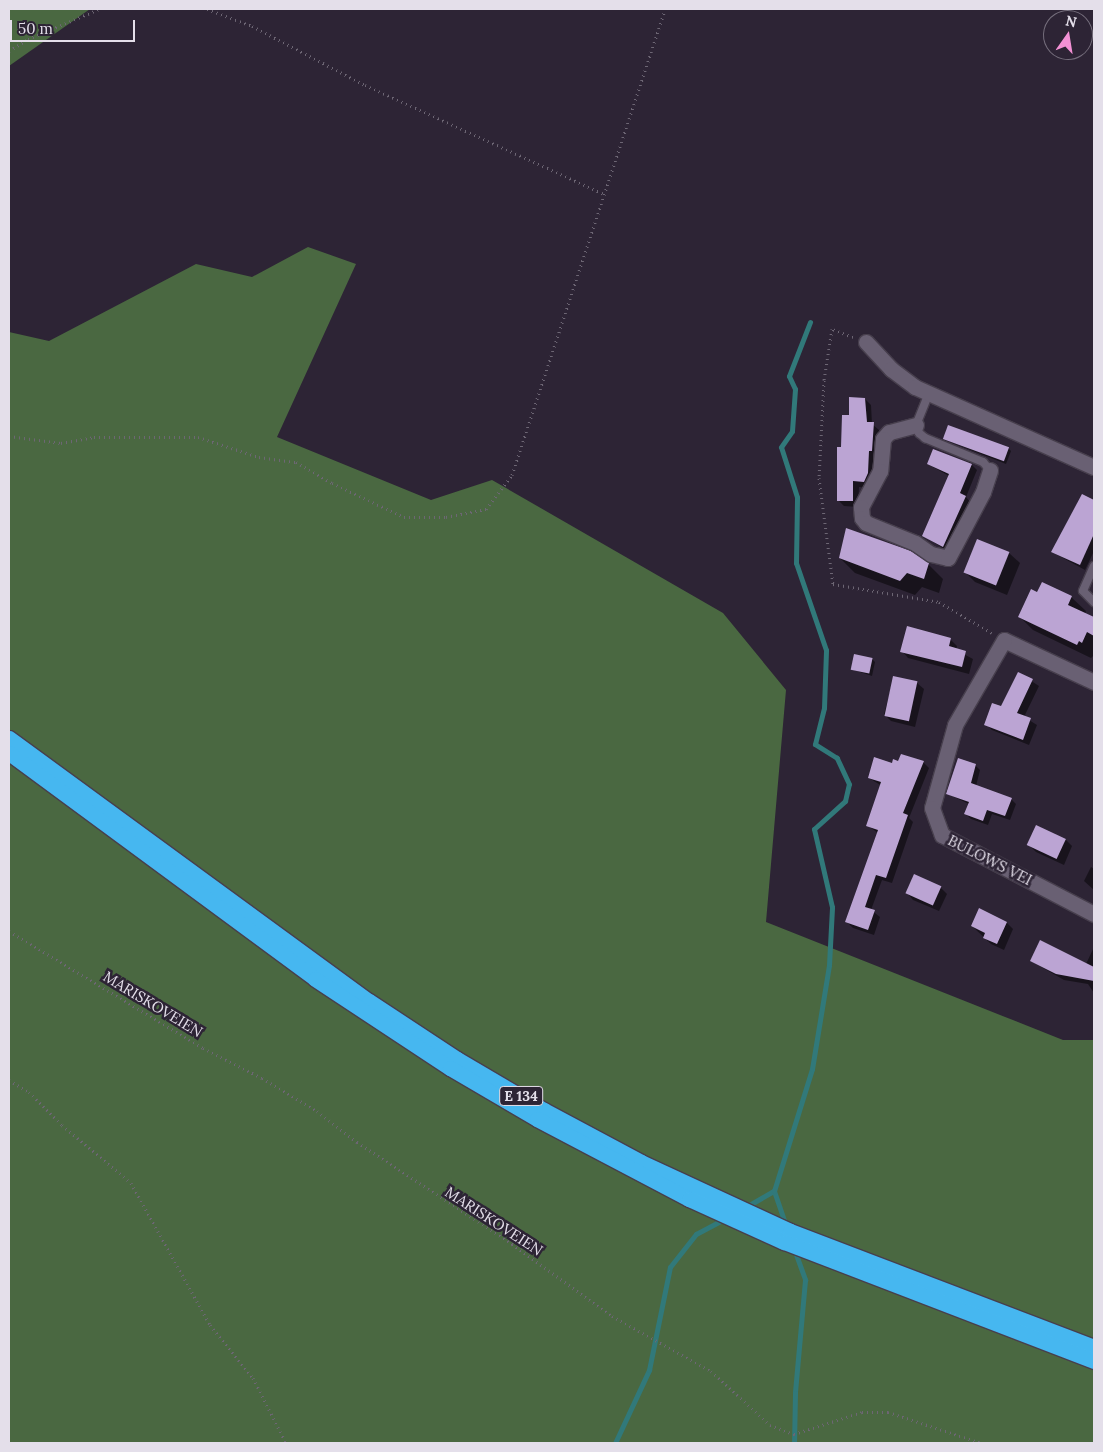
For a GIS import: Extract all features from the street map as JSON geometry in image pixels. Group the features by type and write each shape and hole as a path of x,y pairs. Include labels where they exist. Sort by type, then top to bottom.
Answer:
{"highway":[{"name":"E 134","path":"9,738 338,980 457,1059 544,1110 641,1162 790,1231 1094,1347"},
{"name":"E 134","path":"9,753 322,984 450,1068 537,1119 680,1194 784,1242 1094,1360"}],"street":[{"path":"866,342 891,369 929,393 1094,467"},
{"path":"916,425 889,432 883,439 880,471 861,507 862,518 872,526 915,543 940,558 948,558 983,492 990,470"},
{"name":"BULOWS VEI","path":"1094,682 1004,640 955,725 932,808 942,835 1094,914"}],"lane":[{"path":"929,393 916,425 925,438 983,462 990,470"},
{"path":"1094,566 1082,591 1094,602"}],"path":[{"path":"9,51 28,39 99,9"},
{"path":"207,9 252,26 365,85 604,194"},
{"path":"9,436 61,443 94,436 198,437 259,458 296,462 332,483 404,517 446,516 486,509 512,475 665,9"},
{"name":"MARISKOVEIEN","path":"9,932 203,1048 262,1078 317,1111 357,1142 512,1244 612,1316 711,1371 770,1425 794,1434 862,1412 888,1412 981,1443"},
{"path":"9,1080 29,1092 62,1126 131,1184 210,1325 253,1378 286,1443"}],"green space":[{"path":"9,9 90,9 9,66"},
{"path":"308,247 356,264 277,437 431,500 492,480 723,613 786,690 766,922 1063,1040 1094,1040 1094,1443 9,1443 9,332 49,341 196,264 252,277"}],"building":[{"path":"849,397 865,398 867,422 874,422 872,451 869,451 868,473 864,482 853,481 853,501 837,501 837,447 841,447 842,415 849,415"},
{"path":"948,425 1009,447 1004,461 943,439"},
{"path":"933,449 972,464 960,493 966,496 943,547 922,536 949,474 927,464"},
{"path":"1082,494 1094,500 1094,534 1080,565 1051,552"},
{"path":"846,528 911,551 929,563 924,579 907,573 900,581 839,558"},
{"path":"977,539 1009,552 996,585 964,572"},
{"path":"1042,582 1072,596 1068,605 1094,617 1094,636 1087,632 1082,643 1079,641 1077,645 1018,617 1031,589 1037,592"},
{"path":"907,626 951,638 949,646 966,651 962,667 900,652"},
{"path":"854,654 873,658 869,674 851,670"},
{"path":"1018,672 1033,679 1017,713 1031,718 1023,740 984,725 992,703 1001,706"},
{"path":"893,676 917,681 909,721 884,716"},
{"path":"901,754 924,761 903,813 908,815 886,878 876,875 865,907 875,910 868,930 845,922 878,830 866,826 881,782 868,778 874,757 892,763 893,759 898,761"},
{"path":"958,758 976,764 971,783 1012,798 1005,816 987,810 983,821 964,814 969,802 946,794"},
{"path":"1036,825 1066,839 1057,859 1027,845"},
{"path":"914,874 941,886 933,905 905,893"},
{"path":"979,908 1007,922 997,944 983,938 985,933 971,926"},
{"path":"1040,940 1094,967 1094,981 1056,974 1030,961"}],"waterway":[{"path":"744,1208 774,1191 812,1069 829,965 832,907 814,829 845,801 849,784 837,758 815,744 824,708 826,650 796,563 797,497 781,447 792,431 795,389 789,376 810,322"},
{"path":"774,1191 786,1226"},
{"path":"615,1443 649,1370 670,1267 696,1234 724,1219"},
{"path":"794,1249 805,1280 795,1393 794,1443"}]}
